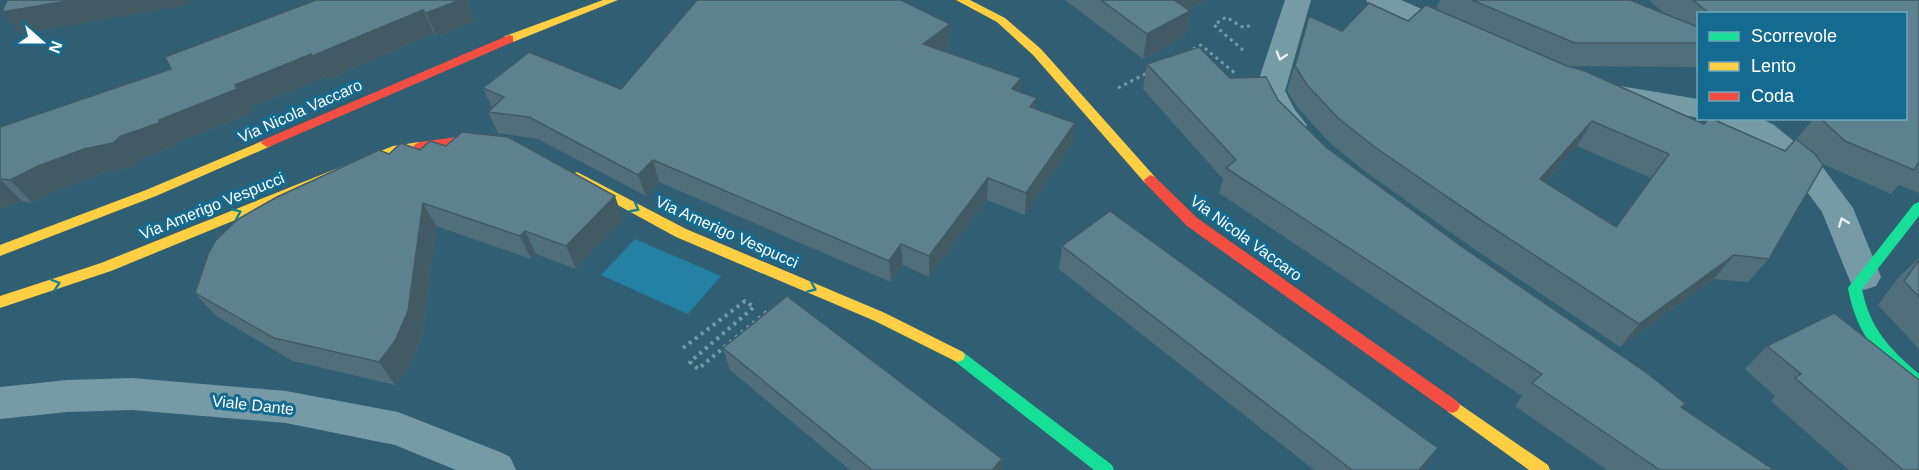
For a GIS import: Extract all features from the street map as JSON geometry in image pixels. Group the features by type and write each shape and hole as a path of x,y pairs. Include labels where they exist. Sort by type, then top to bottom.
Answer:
{"street":[{"name":"Via Nicola Vaccaro","path":"0,251 151,194 494,45 613,0"},
{"name":"Via Nicola Vaccaro","path":"961,0 985,11 1012,28 1087,104 1163,196 1192,222 1542,470"},
{"path":"1298,0 1270,91 1283,116 1314,147"},
{"path":"1379,0 1479,45"},
{"path":"1585,88 1697,109"},
{"path":"1635,99 1697,96"},
{"path":"1737,120 1763,132 1807,169 1837,208 1864,277"},
{"name":"Via Amerigo Vespucci","path":"0,302 106,267 397,149 457,141 503,146"},
{"name":"Via Amerigo Vespucci","path":"567,171 681,233 880,317 952,352 1106,470"},
{"path":"1919,207 1855,288 1856,308 1863,326 1882,351 1919,383"},
{"name":"Viale Dante","path":"0,403 68,396 132,394 286,407 398,429 496,470"}],"path":[{"path":"1243,58 1243,48 1214,26 1226,17 1244,28 1254,24"},
{"path":"1191,50 1201,45 1242,79"},
{"path":"1087,104 1149,72"},
{"path":"683,348 745,301 754,307 690,362 698,369 773,307"}],"shaded area":[{"path":"635,239 721,276 688,314 601,275"}],"building":[{"path":"7,0 73,0 2,12"},
{"path":"316,0 460,0 426,13 423,10 235,85 237,89 159,120 159,123 121,136 113,143 84,149 38,166 10,180 0,179 0,127 171,69 165,57"},
{"path":"697,0 901,0 950,24 923,44 1021,78 1012,89 1037,98 1030,107 1075,123 1026,193 988,178 929,256 901,244 889,261 653,160 638,175 529,117 488,112 504,97 483,88 529,52 621,89"},
{"path":"1101,0 1174,0 1190,11 1147,34"},
{"path":"1472,0 1630,0 1697,27 1697,43 1575,43"},
{"path":"1693,0 1919,0 1919,162 1914,170 1845,141 1822,120 1907,120 1907,12 1708,12"},
{"path":"1369,3 1408,21 1426,5 1567,66 1585,71 1704,124 1708,120 1715,120 1785,151 1796,139 1815,154 1823,165 1769,259 1734,255 1639,324 1481,220 1376,148 1338,118 1307,85 1295,66 1309,16 1342,31","holes":["1592,121 1669,154 1616,227 1540,179"]},
{"path":"1199,47 1230,78 1266,77 1278,100 1327,148 1461,246 1647,373 1686,404 1681,407 1774,470 1660,470 1532,383 1542,374 1226,168 1236,160 1147,64"},
{"path":"462,132 508,137 615,196 566,246 525,231 520,236 423,203 408,311 395,341 379,362 274,338 195,293 208,254 216,240 238,219 277,197 379,150 389,154 401,143 420,150 430,141 446,146"},
{"path":"1110,211 1438,448 1419,470 1352,470 1062,246"},
{"path":"1919,260 1919,297 1904,281"},
{"path":"787,296 1002,459 992,470 872,470 723,348"},
{"path":"1834,313 1919,380 1919,470 1903,470 1795,378 1801,374 1767,346"}],"traffic: fast":[{"path":"1919,207 1855,288 1858,304 1869,331 1885,352 1919,383"},
{"path":"958,356 1106,470"}],"traffic: slow":[{"path":"509,39 613,0"},
{"path":"961,0 1001,20 1037,52 1150,180"},
{"path":"0,251 151,193 267,143"},
{"path":"0,302 106,267 397,149 419,146"},
{"path":"577,177 681,233 880,317 958,356"},
{"path":"1452,406 1542,470"}],"traffic: jam":[{"path":"267,143 509,39"},
{"path":"419,146 457,141 494,145"},
{"path":"1150,180 1192,222 1452,406"}]}
